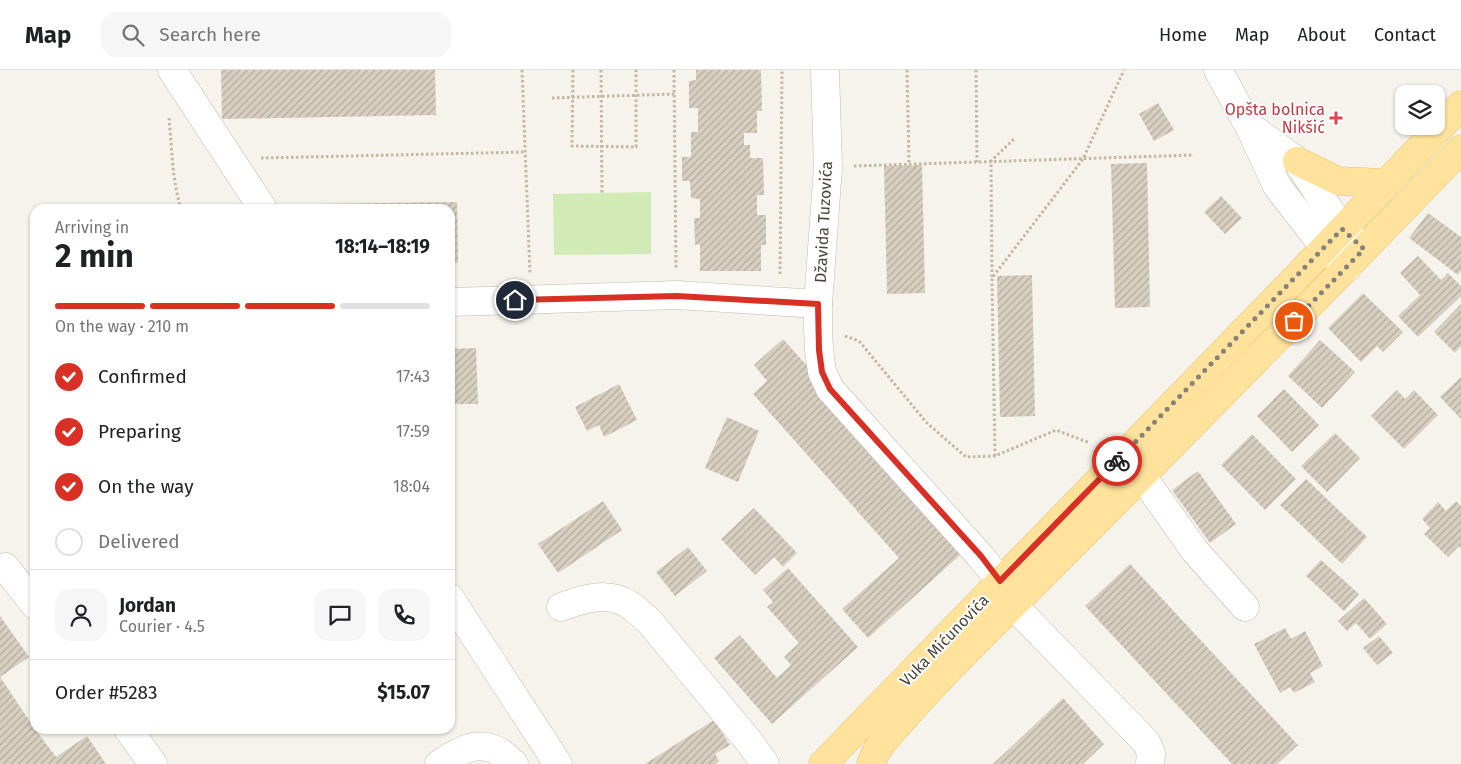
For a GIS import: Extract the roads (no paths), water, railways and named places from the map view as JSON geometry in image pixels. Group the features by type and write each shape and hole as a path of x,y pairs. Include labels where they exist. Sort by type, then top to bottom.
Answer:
{"main road":[{"name":"Vuka Mićunovića","path":"822,764 1461,105"},
{"name":"Vuka Mićunovića","path":"871,764 874,754 922,697 1356,259 1461,149"},
{"path":"1297,161 1338,182 1386,182"}],"street":[{"path":"172,70 260,204"},
{"name":"Džavida Tuzovića","path":"455,302 677,296 780,301 818,316 828,166 825,70"},
{"path":"1218,70 1250,128 1277,186 1356,259"},
{"path":"1250,128 1297,161 1333,238"},
{"path":"818,316 822,372 830,389 981,556 1000,581"},
{"path":"1142,476 1194,552 1245,607"},
{"path":"5,567 30,599"},
{"path":"562,607 580,599 599,596 614,598 630,605 649,621 751,744 764,764"},
{"path":"1013,605 1146,742 1151,753 1150,764"},
{"path":"455,606 558,764"},
{"path":"132,734 153,764"},
{"path":"439,764 461,750 480,745 498,751 514,764"}],"place":[{"name":"Opšta bolnica Nikšić","path":"1336,118"}]}
